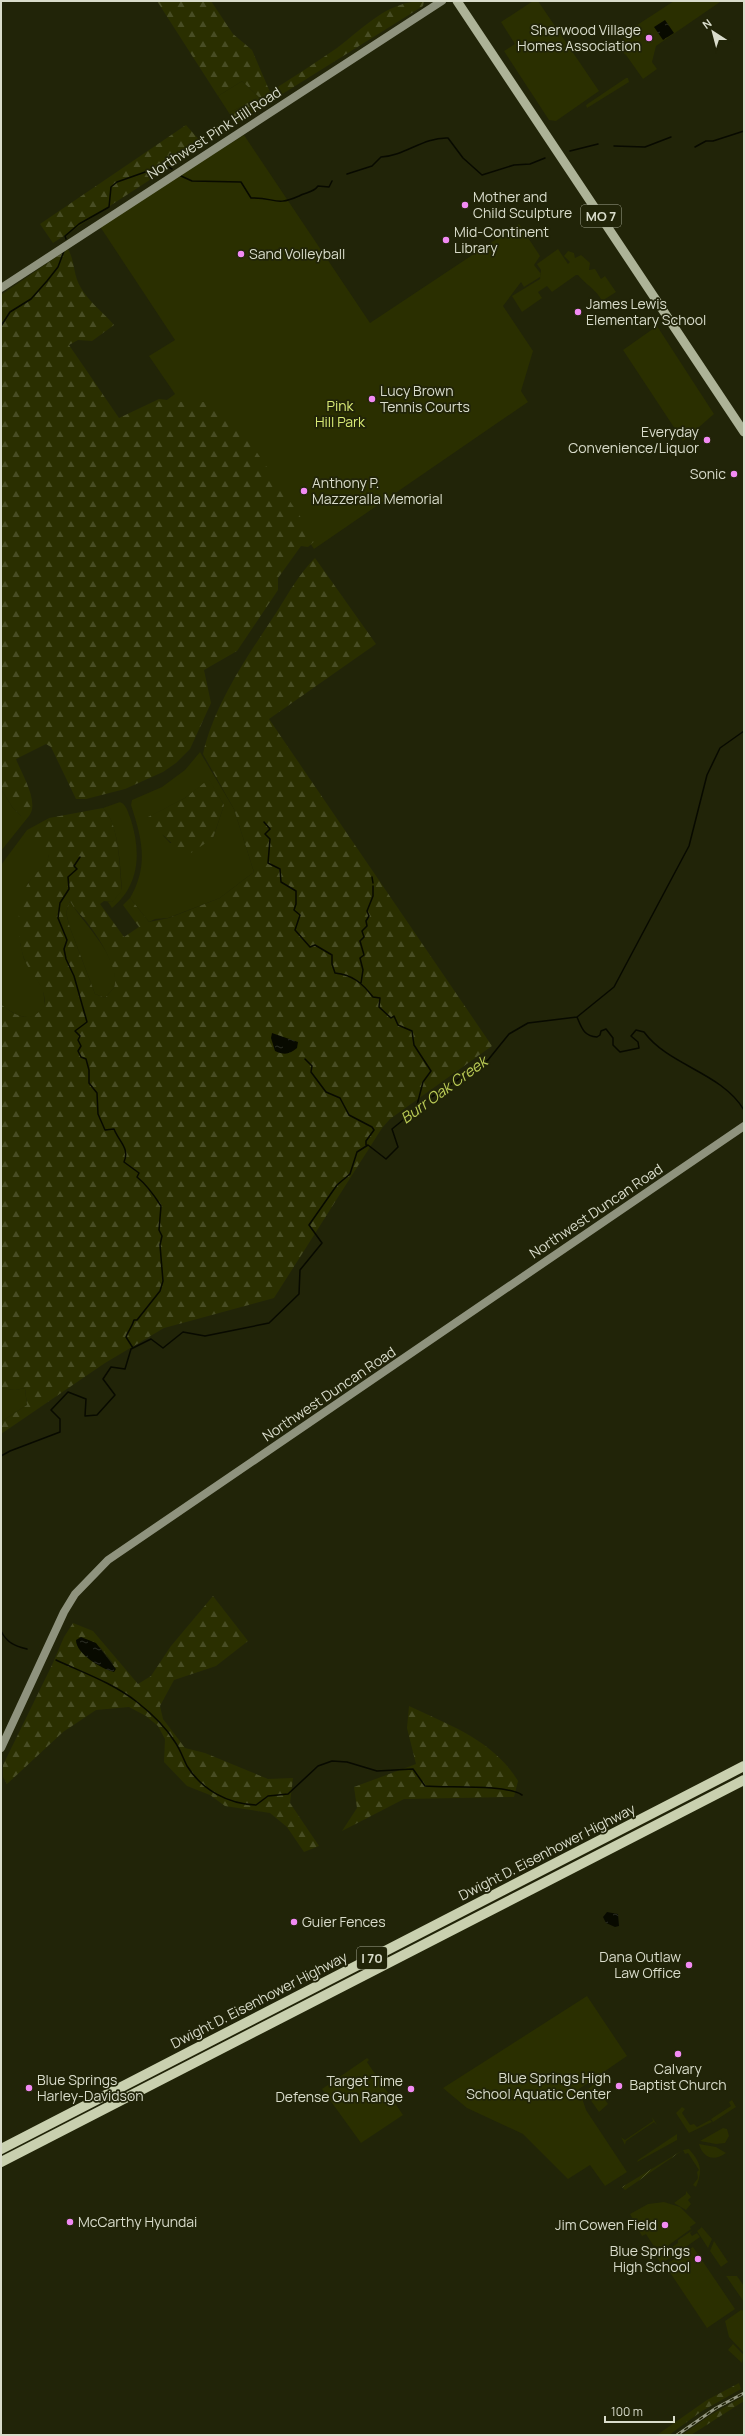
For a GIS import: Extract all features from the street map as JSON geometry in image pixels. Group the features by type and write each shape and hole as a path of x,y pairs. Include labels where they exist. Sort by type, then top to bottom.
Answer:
{"highway":[{"name":"Dwight D. Eisenhower Highway","path":"1,2149 744,1766"},
{"name":"Dwight D. Eisenhower Highway","path":"1,2162 744,1780"}],"main road":[{"name":"MO 7","path":"457,1 744,432"}],"street":[{"name":"Northwest Pink Hill Road","path":"1,288 442,1"},
{"name":"Northwest Duncan Road","path":"1,1748 64,1612 80,1589 108,1560 744,1126"}],"green space":[{"path":"157,1 211,1 233,34 252,50 270,92 337,48 367,24 388,10 411,2 424,1 423,6 236,123 229,113 259,97 242,81 218,96"},
{"path":"533,1 538,1 599,91 556,121 549,120 504,51 515,44 501,22"},
{"path":"674,1 720,2 656,46 652,62 657,69 643,79 626,55 617,48 628,31"},
{"path":"628,78 629,82 587,108 586,105"},
{"path":"242,81 259,97 229,113 218,96"},
{"path":"186,125 201,142 188,155 53,243 40,224"},
{"name":"Pink Hill Park","path":"244,135 370,323 519,224 540,256 534,265 541,274 540,277 524,287 521,282 503,306 533,351 521,391 528,402 314,549 216,405 164,402 175,394 149,356 175,340 99,225"},
{"path":"68,249 72,258 78,283 81,288 88,298 114,325 92,341 78,340 69,345 119,418 159,399 192,403 215,401 258,454 316,540 308,547 301,546 278,578 278,590 237,651 204,670 211,703 190,749 176,763 163,772 125,789 86,799 76,799 51,747 46,744 16,759 31,796 32,803 32,810 29,816 21,816 13,808 1,789 1,295"},
{"path":"558,249 568,264 570,262 564,256 568,251 574,253 575,258 581,255 590,263 589,270 595,269 601,279 605,276 616,292 602,301 594,290 578,275 576,275 552,292 547,286 538,292 542,298 522,312 512,296 540,279 541,270 537,264"},
{"path":"657,326 714,414 683,441 623,350"},
{"path":"315,558 376,644 269,719 492,1046 390,1119 382,1128 274,1298 164,1328 105,1363 1,1434 1,1422 27,1405 25,1388 15,1390 1,1388 1,1004 18,1015 30,1017 40,1011 45,1004 43,991 24,958 21,949 19,930 20,909 25,890 29,882 48,859 49,855 37,844 33,829 46,823 49,818 103,808 109,815 113,824 118,846 122,891 112,902 104,901 100,904 124,937 139,927 123,905 130,898 149,922 169,918 220,898 254,872 234,809 203,754 208,735 224,697 234,679 300,576","holes":["70,901 87,922 98,938 112,964 115,981 114,988 105,998 95,994 70,928 66,913"]},
{"path":"200,752 234,809 254,872 220,898 168,918 155,919 149,922 130,898 136,886 142,863 141,841 131,805 132,800 162,787 185,770","holes":["209,780 224,805 213,838 170,843 147,818 185,798"]},
{"path":"209,779 224,805 213,838 191,853 179,850 163,835 155,834 146,818 185,798"},
{"path":"1,789 13,808 21,816 29,816 1,851"},
{"path":"120,802 126,807 131,820 137,856 133,878 128,889 112,908 108,902 112,902 122,890 116,835 108,815 103,808"},
{"path":"49,818 46,823 49,855 47,862 28,883 20,943 24,959 43,989 45,1005 35,1015 24,1017 7,1009 1,1004 1,865 27,830"},
{"path":"70,901 100,942 113,965 115,977 114,988 105,998 95,994 70,928 66,913"},
{"path":"1,1388 15,1390 25,1388 27,1405 1,1422"},
{"path":"213,1596 248,1641 216,1666 174,1680 160,1706 163,1719 185,1748 205,1753 268,1779 293,1778 290,1803 319,1846 304,1852 287,1827 270,1813 225,1806 210,1795 187,1786 164,1762 165,1739 158,1726 146,1716 129,1707 96,1710 63,1732 7,1784 3,1777 3,1765 52,1665 64,1637 73,1623 93,1631 138,1684 151,1676 171,1646","holes":["77,1644 100,1647 114,1664 96,1664"]},
{"path":"409,1706 470,1736 496,1755 508,1767 518,1781 514,1797 404,1799 342,1831 357,1808 354,1787 416,1764 407,1728"},
{"path":"587,1996 627,2056 579,2089 586,2110 627,2172 605,2186 590,2165 568,2179 523,2134 467,2108 443,2088"},
{"path":"367,2058 369,2060 367,2062 403,2115 361,2143 322,2089"},
{"path":"594,2084 608,2104 599,2112 585,2092"},
{"path":"732,2100 736,2107 713,2122 711,2119 731,2106 729,2102"},
{"path":"682,2107 685,2109 682,2113 690,2125 694,2124 697,2127 710,2120 712,2122 689,2133 676,2113"},
{"path":"652,2117 657,2125 654,2122 626,2141 625,2145 621,2137 625,2140 653,2121"},
{"path":"723,2128 727,2129 729,2136 725,2143 716,2144 700,2141"},
{"path":"677,2134 677,2140 637,2162 638,2160"},
{"path":"699,2144 716,2147 726,2153 722,2156 713,2158 710,2157 703,2153"},
{"path":"689,2149 696,2158 700,2167 700,2176 696,2187 693,2185 698,2178 697,2172 699,2170 688,2153 685,2154 683,2150"},
{"path":"683,2150 625,2190 622,2187"},
{"path":"686,2191 691,2197 688,2200 691,2204 686,2210 674,2203 686,2194"},
{"name":"Jim Cowen Field","path":"664,2202 680,2207 696,2223 690,2227 691,2229 666,2247 660,2248 653,2245 646,2234 642,2236 630,2214 648,2204"},
{"path":"702,2227 712,2239 708,2248 697,2231"},
{"path":"693,2230 690,2233 692,2236 697,2233 700,2237 661,2264 655,2254 661,2255 678,2243 678,2240"},
{"path":"714,2241 728,2262 721,2267 710,2251"},
{"path":"693,2247 735,2309 707,2328 665,2265"},
{"path":"726,2276 737,2276 744,2286 744,2302"},
{"path":"741,2310 744,2311 744,2353 729,2337 725,2321"},
{"path":"733,2344 744,2355 742,2363 728,2350"},
{"path":"739,2383 741,2389 702,2411 669,2435 657,2435 707,2400"},
{"path":"744,2396 744,2401 691,2435 682,2435 709,2416"}],"water":[{"path":"665,20 674,33 663,40 654,27"},
{"path":"272,1033 298,1042 297,1048 286,1054 275,1051 271,1038"},
{"path":"81,1637 96,1643 116,1669 114,1672 103,1668 90,1660 80,1650 76,1640"},
{"path":"607,1912 618,1914 619,1926 615,1927 606,1923 603,1917"}],"waterway":[{"path":"695,147 706,141 713,141 744,131"},
{"path":"614,146 645,147 671,137"},
{"path":"347,174 372,166 381,157 390,156 430,140 439,138 448,138 463,158 482,175 514,165 530,164 545,158"},
{"path":"570,151 598,144"},
{"path":"66,239 65,236 79,224 109,207 111,187 117,182 165,165 172,169"},
{"path":"181,176 192,181 241,182 251,198 280,201 285,201 302,195 312,191 318,186 329,187 332,181"},
{"path":"1,326 10,312 31,299 47,281 58,267 64,251"},
{"path":"577,1017 614,987 689,846 707,775 720,748 744,731"},
{"path":"264,822 270,829 265,834 270,839 268,863 280,869 281,882 296,891 296,904 294,910 300,915 295,930 310,947 315,945 332,955 332,964 335,973 357,980 373,997 380,998 379,1007 391,1018 394,1016 398,1025 412,1031 414,1045 431,1071 423,1082 416,1109"},
{"path":"80,857 74,866 77,869 68,877 69,889 60,903 58,918 67,940 64,949 66,959 74,976 87,1022 75,1031 80,1036 78,1040 81,1046 78,1051 81,1057 86,1059 89,1070 89,1083 97,1093 98,1114 105,1130 114,1129 125,1149 126,1153 124,1162 139,1173 137,1177 150,1190 161,1206 159,1230 162,1236 160,1245 163,1281 160,1291 137,1320 134,1320 126,1337 133,1348"},
{"path":"372,877 373,883"},
{"path":"361,983 363,970 360,958 364,955 360,941 364,937 362,931 367,926 366,921 369,916 367,911 373,896 373,886"},
{"path":"577,1017 582,1028 589,1035 597,1037 600,1035 601,1031 606,1029 613,1038 613,1045 620,1052 639,1048 638,1042 631,1036 636,1030 644,1032 655,1044 667,1053 722,1087 734,1097 744,1110"},
{"name":"Burr Oak Creek","path":"1,1456 10,1451 60,1432 60,1419 51,1410 68,1392 86,1399 85,1416 97,1415 115,1395 103,1379 111,1367 125,1369 131,1349 151,1339 163,1348 183,1332 205,1336 269,1323 299,1294 300,1270 322,1243 309,1225 337,1185 350,1174 357,1152 368,1145 386,1159 398,1147 392,1129 430,1098 488,1060 509,1034 528,1023 577,1017"},
{"path":"305,1059 312,1066 311,1072 326,1092 340,1098 349,1115 372,1127 374,1130 366,1141 366,1145"},
{"path":"1,1631 12,1643 27,1649"},
{"path":"56,1660 118,1689 137,1702 153,1715 171,1736 193,1775 208,1789 226,1799 236,1802 256,1805 268,1796 288,1794 318,1766 332,1761 347,1762 377,1771 413,1769 425,1786 503,1789 522,1795"}],"railway":[{"path":"677,2435 716,2408 744,2393"}],"place":[{"name":"Sherwood Village Homes Association","path":"649,38"},
{"name":"Mother and Child Sculpture","path":"465,205"},
{"name":"Mid-Continent Library","path":"446,240"},
{"name":"Sand Volleyball","path":"241,254"},
{"name":"James Lewis Elementary School","path":"578,312"},
{"name":"Lucy Brown Tennis Courts","path":"372,399"},
{"name":"Everyday Convenience/Liquor","path":"707,440"},
{"name":"Sonic","path":"734,474"},
{"name":"Anthony P. Mazzeralla Memorial","path":"304,491"},
{"name":"Guier Fences","path":"294,1922"},
{"name":"Dana Outlaw Law Office","path":"689,1965"},
{"name":"Calvary Baptist Church","path":"678,2054"},
{"name":"Blue Springs High School Aquatic Center","path":"619,2086"},
{"name":"Blue Springs Harley-Davidson","path":"29,2088"},
{"name":"Target Time Defense Gun Range","path":"411,2089"},
{"name":"McCarthy Hyundai","path":"70,2222"},
{"name":"Jim Cowen Field","path":"665,2225"},
{"name":"Blue Springs High School","path":"698,2259"}]}
